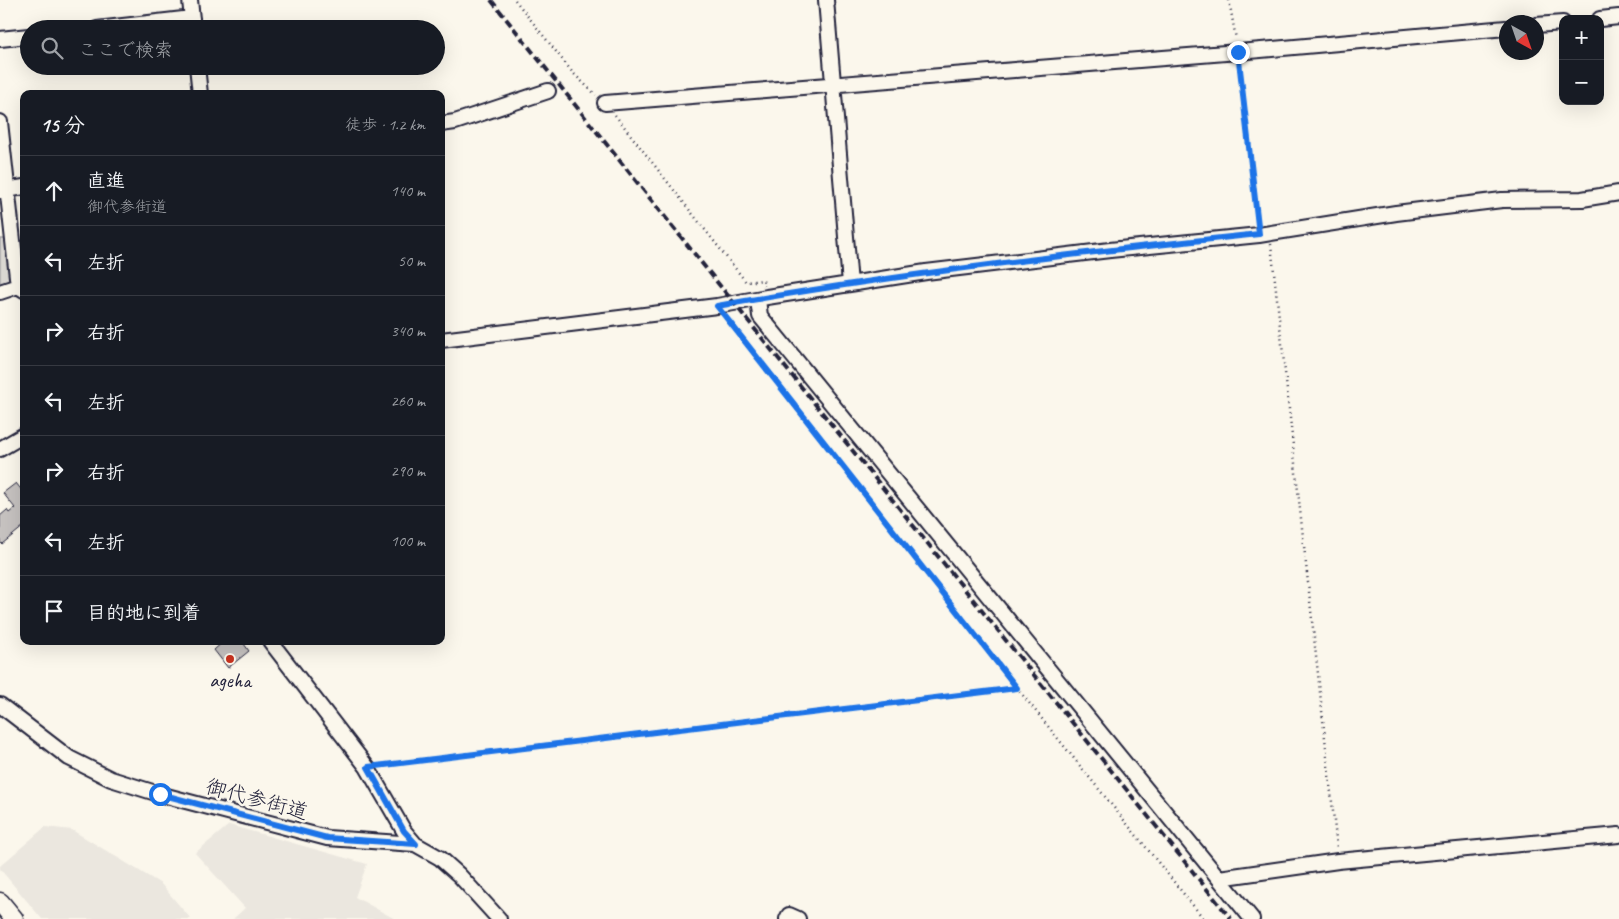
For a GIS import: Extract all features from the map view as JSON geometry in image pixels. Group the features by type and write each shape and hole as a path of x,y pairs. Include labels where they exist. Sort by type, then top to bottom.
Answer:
{"main road":[{"path":"0,902 14,919"}],"street":[{"path":"190,0 192,20"},
{"path":"826,0 850,284"},
{"path":"1604,19 1619,17"},
{"path":"1544,24 1559,22"},
{"path":"605,103 1238,52 1499,29"},
{"path":"0,39 20,37"},
{"path":"198,75 200,90"},
{"path":"445,123 455,122 548,91"},
{"path":"0,122 4,191 20,282"},
{"path":"4,191 20,189"},
{"path":"445,340 717,306 926,272 1265,234 1396,213 1502,200 1582,199 1619,193"},
{"path":"0,292 20,288"},
{"path":"762,298 760,316 1252,919"},
{"path":"2,444 20,437"},
{"path":"274,645 368,767 404,831 416,844"},
{"name":"御代参街道","path":"0,705 68,758 111,779 327,838 416,844 440,858 459,875 499,919"},
{"path":"1219,878 1338,861 1619,835"},
{"path":"786,919 789,915 798,919"}],"path":[{"path":"515,0 573,73 605,103 746,282 763,280 762,298"},
{"path":"1230,0 1265,234 1338,861"},
{"path":"717,306 1017,688 1204,919"},
{"path":"368,767 1017,688"}],"shaded area":[{"path":"0,239 6,239 13,281 0,287"},
{"path":"229,825 367,864 355,897 395,919 233,919 245,908 195,853"},
{"path":"45,827 72,830 161,884 191,919 42,919 0,869 0,866"}],"building":[{"path":"16,483 20,488 20,529 2,544 0,542 0,516 7,510 9,513 15,508 3,493"},
{"name":"ageha","path":"220,645 245,645 249,651 228,668 214,650"}],"railway":[{"path":"491,0 1231,919"}],"place":[{"name":"ageha","path":"230,659"}],"route":[{"path":"160,794 327,838 362,842 416,844 404,831 368,767 1017,688 717,306 926,272 1259,234 1238,52"}]}
